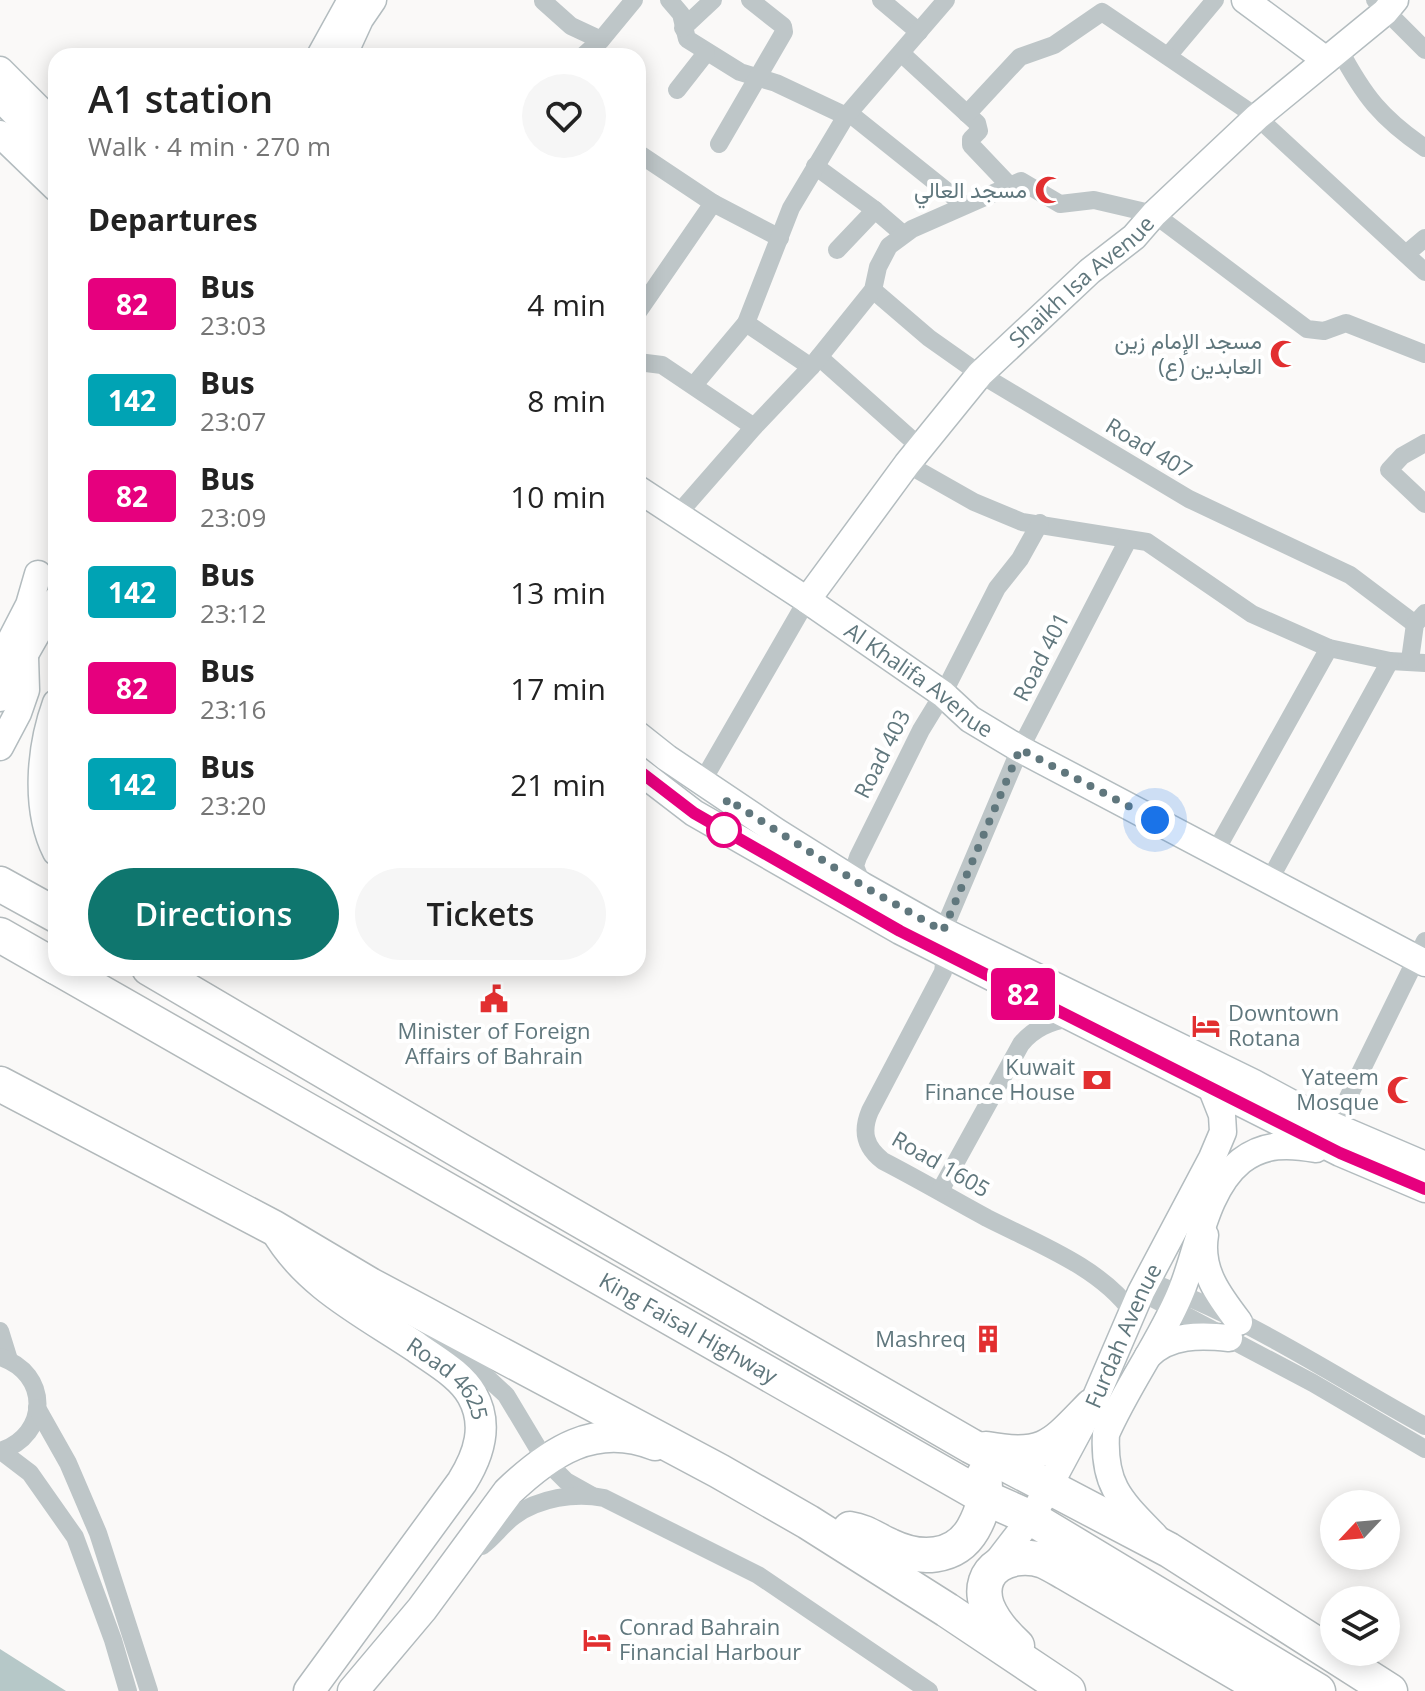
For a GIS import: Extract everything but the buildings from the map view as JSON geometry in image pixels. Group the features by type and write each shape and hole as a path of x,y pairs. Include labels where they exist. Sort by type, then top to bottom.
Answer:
{"highway":[{"path":"0,884 48,911"},
{"name":"King Faisal Highway","path":"0,935 48,963"},
{"name":"King Faisal Highway","path":"71,976 986,1498 1031,1518 1318,1691"},
{"name":"King Faisal Highway","path":"163,976 971,1446 1169,1550 1390,1691"},
{"path":"0,1084 274,1228 370,1285 719,1471 808,1522 1065,1688"},
{"path":"971,1446 1015,1454 1042,1449 1103,1411"},
{"path":"808,1522 860,1530 893,1548 922,1556 955,1548 969,1535 979,1519 986,1498 983,1470 971,1446"},
{"path":"1065,1688 1013,1642 995,1621 986,1604 985,1590 989,1573 997,1564 1023,1557 1044,1561 1268,1691"}],"main road":[{"path":"347,48 373,0"},
{"path":"1245,0 1332,55"},
{"path":"324,48 349,2"},
{"name":"Shaikh Isa Avenue","path":"807,600 914,455 980,374 1046,309 1134,237 1154,214 1257,117 1332,55 1385,4"},
{"path":"0,70 48,118"},
{"path":"0,98 46,162"},
{"path":"0,134 46,162"},
{"name":"Al Khalifa Avenue","path":"646,494 943,694 970,719 1020,749 1215,852 1422,954"},
{"path":"0,661 29,605 38,574"},
{"path":"0,698 48,614"},
{"path":"0,747 26,690 25,653"},
{"path":"48,726 42,786 48,826"},
{"path":"646,741 702,782 863,886 940,941 1069,1018 1340,1153 1425,1189"},
{"path":"646,776 694,813 940,941 1254,1083 1334,1126 1425,1165"},
{"name":"Furdah Avenue","path":"1103,1411 1140,1295 1223,1132 1222,1115 1211,1087"},
{"name":"Furdah Avenue","path":"989,1573 1031,1518 1048,1488 1103,1411 1146,1359 1177,1300 1209,1210 1229,1174 1242,1161 1265,1149 1287,1143 1340,1153"},
{"path":"1146,1359 1158,1346 1170,1341 1234,1330 1206,1269 1203,1245 1209,1210"},
{"name":"Road 4625","path":"274,1228 287,1250 327,1288 444,1366 463,1384 475,1404 481,1431 477,1453 462,1482 309,1691"},
{"path":"1103,1411 1105,1456 1111,1485 1123,1503 1169,1550"},
{"path":"353,1691 422,1609 508,1492 545,1460 572,1445 595,1437 611,1436 640,1439 719,1471"}],"street":[{"path":"592,48 634,0"},
{"path":"669,0 681,14 687,39 706,53 740,72 787,87 848,114 964,205"},
{"path":"683,28 713,0"},
{"path":"719,144 784,29 750,0"},
{"path":"881,0 919,32"},
{"path":"694,385 746,323 791,208 848,114 946,0"},
{"path":"1168,56 1215,0"},
{"path":"543,1 571,26 601,40"},
{"path":"1385,4 1425,50"},
{"path":"967,114 1020,57 1054,45 1102,12 1257,117 1425,272"},
{"path":"677,90 706,53"},
{"path":"901,53 979,127 971,139 971,145 1009,185"},
{"path":"1332,55 1380,113 1425,148"},
{"path":"646,158 713,203 780,238"},
{"path":"815,166 903,234"},
{"path":"678,514 815,362 873,290 878,267 889,246 903,234 1024,181 1060,204 1094,200 1154,214 1302,327 1318,332 1346,323 1356,325 1425,354"},
{"path":"646,300 713,203"},
{"path":"837,250 875,210"},
{"path":"1406,254 1425,238"},
{"name":"Road 407","path":"873,290 929,338 980,374 1189,499 1350,575 1420,618 1417,662"},
{"path":"746,323 815,362 914,455 974,502 1022,522 1147,542 1252,614 1329,648 1390,661 1417,662"},
{"path":"646,363 662,365 754,427"},
{"path":"1425,443 1410,450 1389,470 1425,504"},
{"name":"Road 403","path":"863,886 855,866 858,857 997,588 1020,559 1040,523"},
{"name":"Road 401","path":"940,941 1020,749 1128,540"},
{"path":"702,782 807,600"},
{"path":"1215,852 1329,648"},
{"path":"1270,879 1390,661"},
{"name":"Road 1605","path":"940,941 944,964 940,979 870,1111 864,1129 872,1152 1046,1247 1104,1281 1119,1294 1140,1295"},
{"path":"1334,1126 1422,954"},
{"path":"940,1191 1021,1044 1042,1026 1069,1018"},
{"path":"370,1285 506,1395 545,1460 566,1481 591,1495 615,1502 758,1575 929,1691"},
{"path":"1140,1295 1177,1300 1234,1330 1359,1386 1425,1426"},
{"path":"1234,1330 1313,1383 1425,1449"},
{"path":"0,1331 5,1359 19,1366 33,1385 37,1408 35,1420 22,1440 1,1451 30,1473 75,1537 113,1640 128,1691"},
{"path":"37,1408 68,1463 98,1533 149,1691"},
{"path":"459,1558 480,1547 515,1515 531,1507 566,1496 591,1495"}],"shaded area":[{"path":"0,1649 66,1691 0,1691"}],"bus line":[{"name":"82","path":"646,776 694,813 900,931 1340,1153 1425,1189"}],"place":[{"name":"مسجد العالي","path":"1049,190"},
{"name":"مسجد الإمام زين العابدين (ع)","path":"1284,354"},
{"name":"Minister of Foreign Affairs of Bahrain","path":"494,999"},
{"name":"Downtown Rotana","path":"1206,1026"},
{"name":"Kuwait Finance House","path":"1097,1080"},
{"name":"Yateem Mosque","path":"1401,1090"},
{"name":"Mashreq","path":"988,1339"},
{"name":"Conrad Bahrain Financial Harbour","path":"597,1640"}],"route":[{"path":"724,830 727,799 863,886 943,931 1020,749 1155,820"}]}
